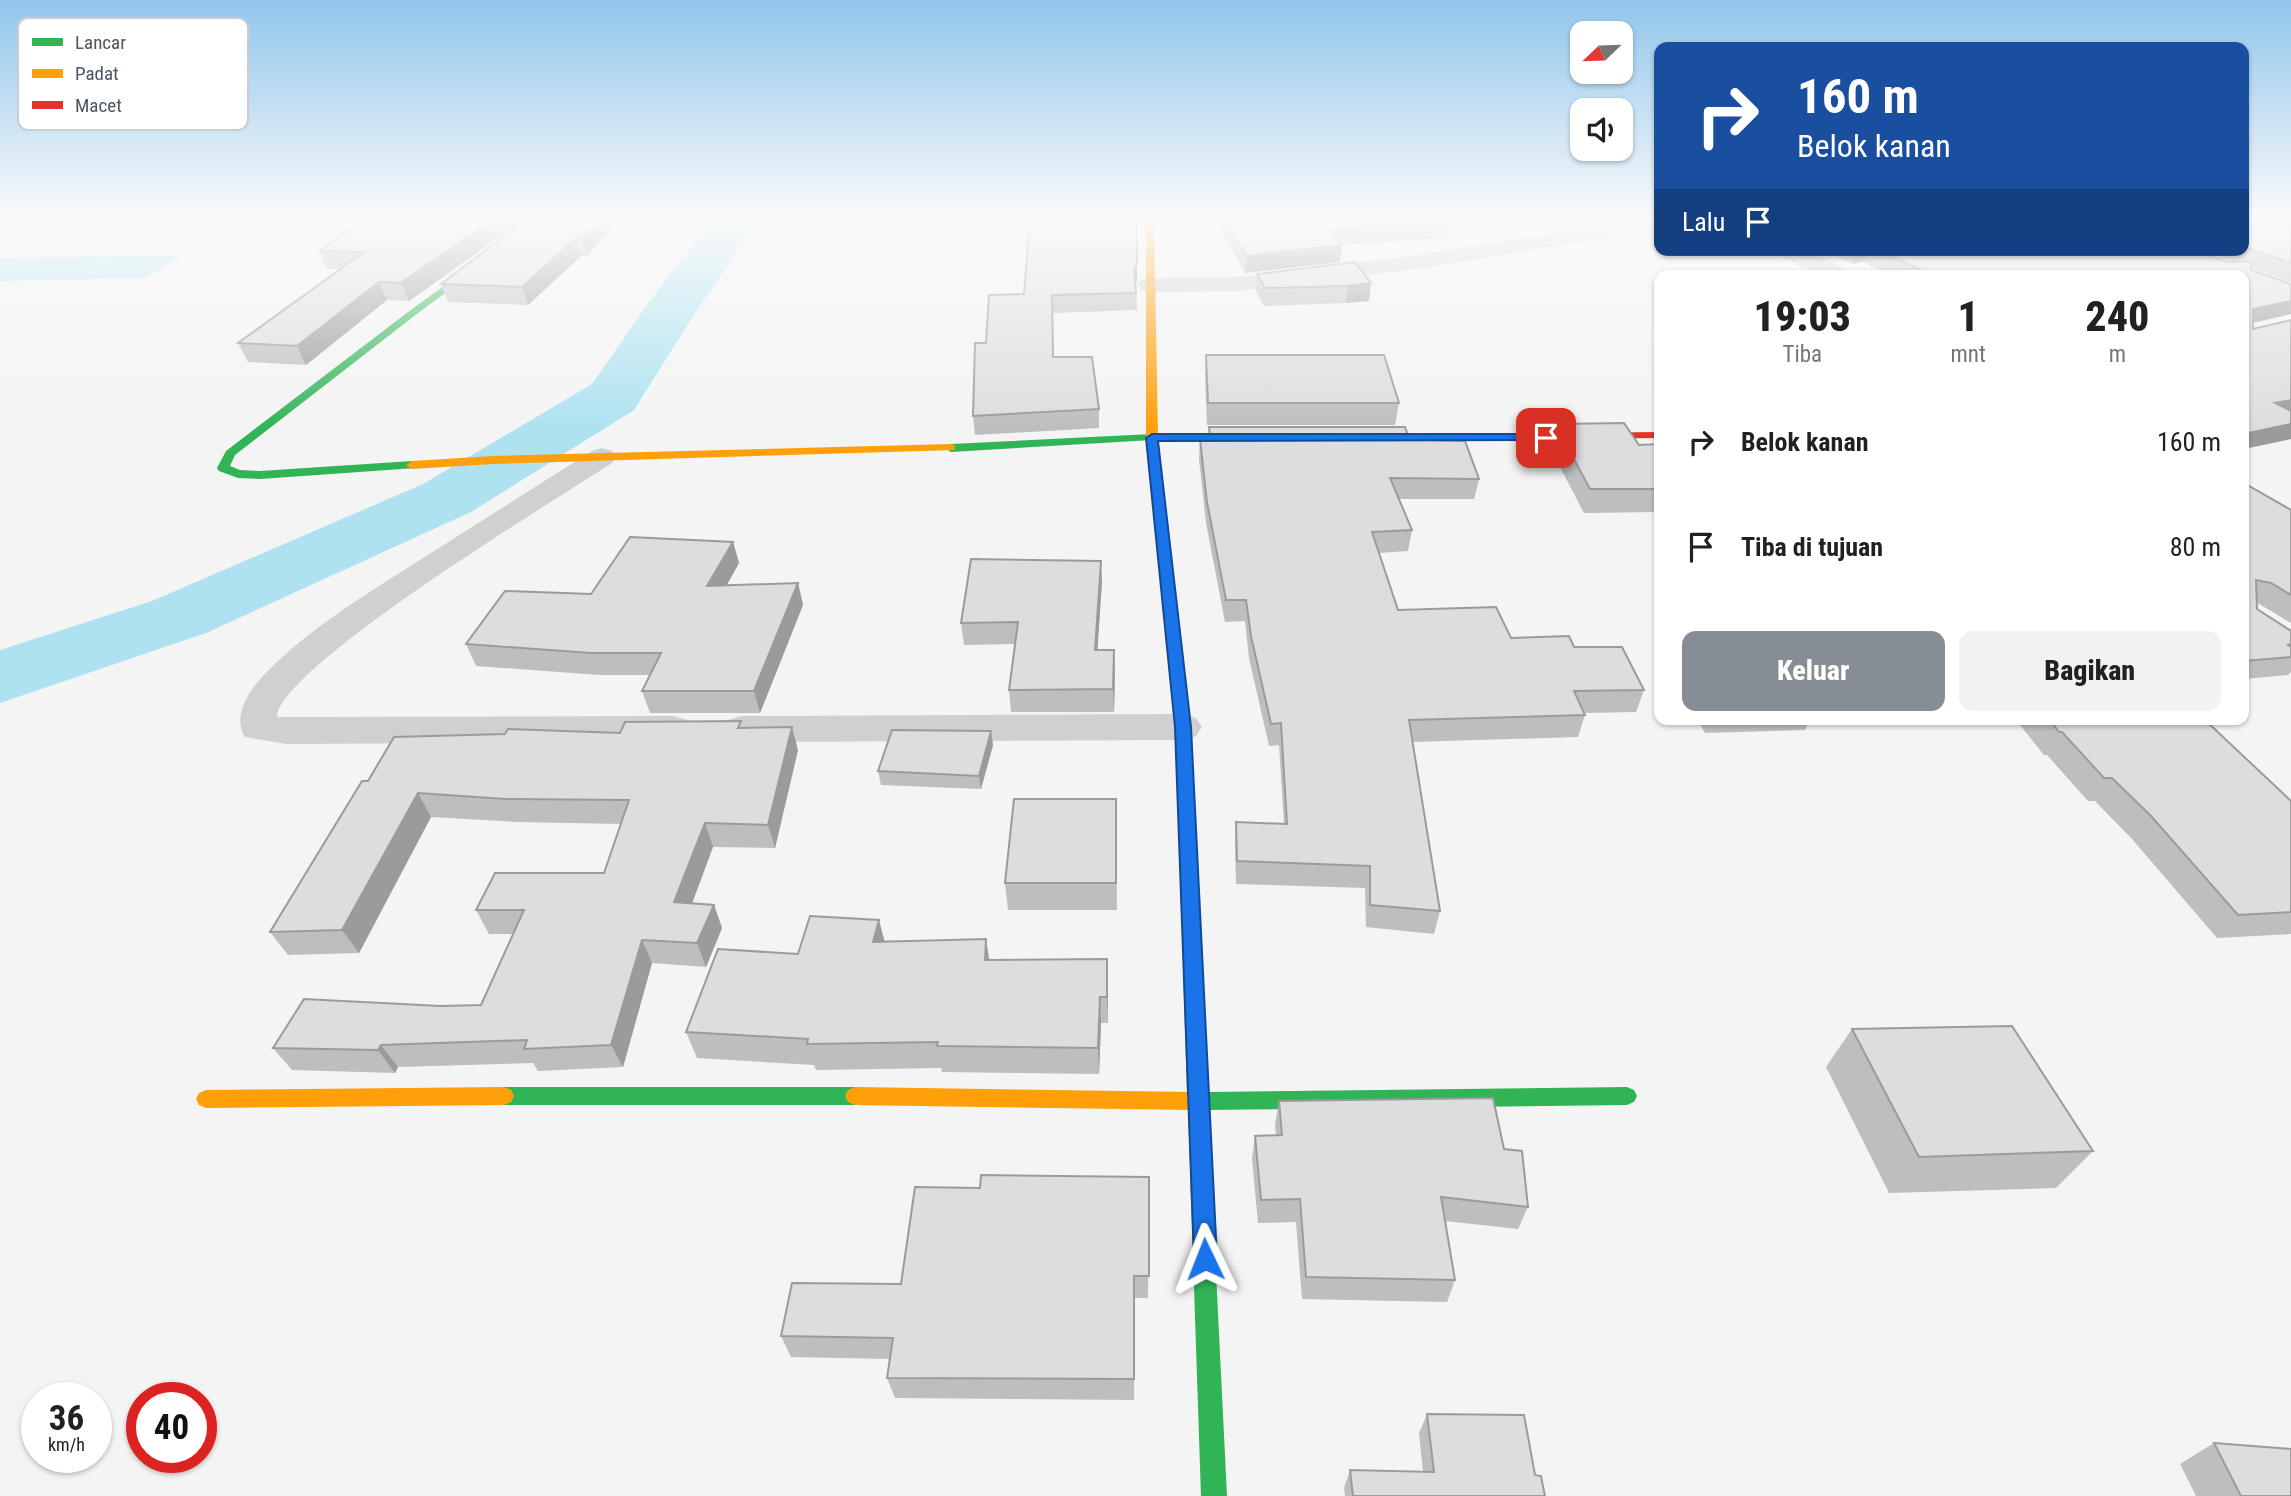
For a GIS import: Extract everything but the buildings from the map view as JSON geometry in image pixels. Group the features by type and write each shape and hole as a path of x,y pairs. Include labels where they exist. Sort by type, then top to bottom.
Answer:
{"street":[{"path":"447,288 230,453 223,468 238,474 260,475 493,460 916,450 1152,438 1272,439"},
{"path":"1149,288 1152,438 1183,727 1214,1496"},
{"path":"1356,438 1654,435"},
{"path":"591,458 325,640 269,693 259,712 258,728 313,731 1183,727"},
{"path":"206,1099 738,1094 1199,1101 1627,1096"}],"waterway":[{"path":"0,677 179,617 447,498 613,397 686,288"}],"traffic: fast":[{"path":"412,465 260,475 238,474 223,468 230,453 447,288"},
{"path":"951,448 1152,437 1261,439"},
{"path":"1191,936 1214,1496"},
{"path":"504,1096 855,1096"},
{"path":"1193,1101 1627,1096"}],"traffic: slow":[{"path":"1151,288 1152,437 1175,653"},
{"path":"412,465 493,460 951,448"},
{"path":"206,1099 504,1096"},
{"path":"855,1096 1193,1101"}],"traffic: jam":[{"path":"1374,438 1654,435"},
{"path":"1175,653 1183,727 1191,936"}],"route":[{"path":"1205,1259 1183,727 1152,438 1546,438"}]}
